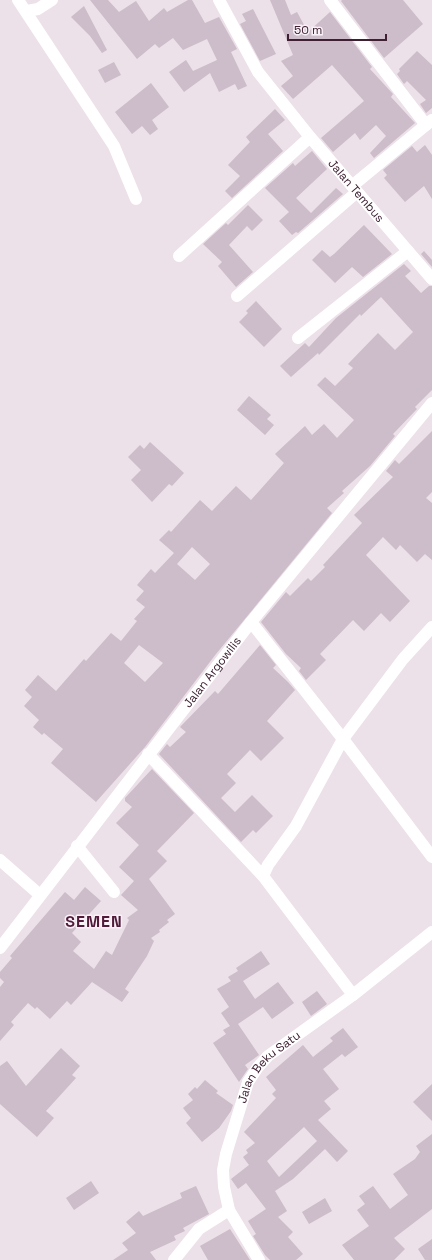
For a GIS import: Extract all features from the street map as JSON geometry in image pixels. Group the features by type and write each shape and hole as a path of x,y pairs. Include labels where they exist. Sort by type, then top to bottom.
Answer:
{"street":[{"path":"18,0 114,146 136,198"},
{"path":"27,12 38,9 52,0"},
{"name":"Jalan Tembus","path":"219,0 258,72 310,137 432,280"},
{"path":"237,296 429,122 330,0"},
{"path":"179,256 310,137"},
{"path":"298,338 408,251"},
{"name":"Jalan Argowilis","path":"1,942 251,622 431,407"},
{"path":"251,622 343,739 432,857"},
{"path":"263,876 268,865 296,826 343,739 403,659 432,627"},
{"path":"148,754 263,876 353,996"},
{"path":"77,846 114,892"},
{"path":"0,860 40,894"},
{"name":"Jalan Beku Satu","path":"259,1260 229,1210 224,1187 225,1159 248,1082 258,1067 268,1056 353,996 432,932"},
{"path":"174,1260 199,1229 229,1210"}],"building":[{"path":"90,0 108,0 119,12 136,1 149,21 164,8 167,12 188,0 192,0 205,23 219,17 237,49 231,52 247,86 238,90 235,84 219,92 210,73 184,92 169,72 186,60 193,71 217,60 207,39 183,50 173,38 159,48 155,44 137,59"},
{"path":"270,0 285,0 291,15 297,12 308,32 330,12 372,67 370,69 393,94 391,97 415,123 374,158 370,153 386,136 376,125 360,140 355,133 333,152 321,138 364,101 332,65 293,99 281,86 293,76 281,61 293,55"},
{"path":"403,0 423,24 384,58 341,1"},
{"path":"84,6 107,50 102,53 90,36 71,17"},
{"path":"253,9 276,54 260,61 240,24 246,21 242,14"},
{"path":"417,51 432,65 432,108 426,113 420,104 426,100 407,81 404,84 397,74 400,71 399,69"},
{"path":"114,62 121,75 105,83 98,70"},
{"path":"151,83 169,107 152,120 158,129 150,135 142,126 132,134 115,112"},
{"path":"275,109 285,120 268,134 283,151 232,198 225,191 240,176 228,165 250,142 246,137"},
{"path":"425,145 432,155 432,199 424,186 405,202 384,178 387,175 383,170 412,146 417,152"},
{"path":"312,151 327,169 296,198 311,213 336,188 343,194 298,233 296,232 292,235 279,221 289,212 265,188 293,163 295,166"},
{"path":"248,205 263,220 252,231 247,226 229,245 253,272 236,287 218,266 222,262 203,244 226,223 228,225"},
{"path":"364,225 392,254 363,277 352,267 335,283 312,260 322,250 330,257"},
{"path":"424,251 432,260 432,267 421,254"},
{"path":"404,264 411,271 405,276 421,293 429,286 432,286 432,390 415,407 417,409 393,434 395,436 370,466 342,491 344,493 327,508 332,513 216,654 145,747 96,802 51,763 63,749 44,733 42,735 33,727 39,720 24,706 32,697 25,690 38,675 56,691 84,659 86,661 111,633 121,641 137,621 134,619 145,607 136,600 144,591 137,585 151,569 155,573 174,553 159,540 169,530 171,532 200,500 212,511 236,486 251,500 284,463 275,454 305,426 312,435 324,424 337,438 354,420 317,385 325,377 335,386 353,368 348,364 378,333 395,350 413,332 381,297 361,316 360,314 319,355 318,353 291,377 280,366 305,343 309,347 336,318","holes":["192,547 210,564 195,580 177,564","139,645 163,663 145,682 124,663"]},
{"path":"256,301 282,329 264,347 239,322 248,313 246,311"},
{"path":"249,396 271,415 267,419 274,425 265,435 237,410"},
{"path":"432,431 432,492 426,498 432,503 432,560 425,554 417,562 400,545 396,550 383,537 366,555 410,601 390,622 381,613 364,631 353,620 320,654 326,660 306,680 299,671 301,668 286,654 261,622 286,592 290,596 308,578 311,581 325,567 323,565 362,523 354,515 393,477 386,471 395,460 399,464"},
{"path":"150,442 184,473 172,486 169,484 152,502 131,480 141,470 128,457 140,445 144,449"},
{"path":"260,645 276,665 273,668 295,690 267,721 284,738 261,761 250,750 227,774 236,783 221,798 235,812 252,795 273,816 256,833 253,830 241,842 159,754 167,744 170,747 186,732 180,727 215,691 218,694"},
{"path":"152,769 194,813 157,851 167,861 149,879 175,914 167,920 169,922 159,930 160,932 151,938 154,941 147,956 125,989 129,992 122,1002 92,982 71,1005 67,1001 50,1019 37,1007 35,1009 28,1003 11,1022 14,1025 0,1041 0,987 4,982 0,978 0,972 12,958 10,956 65,892 74,900 85,887 101,901 72,933 81,942 73,951 94,969 106,951 112,955 129,920 127,918 138,910 121,895 134,881 119,867 139,845 116,823 132,807 125,801 125,798"},
{"path":"261,951 270,964 243,981 255,999 278,982 294,1003 272,1019 263,1007 238,1024 259,1055 245,1065 248,1069 239,1082 213,1043 226,1034 223,1030 230,1026 221,1013 229,1007 217,989 231,981 228,977 238,971 236,968"},
{"path":"317,991 327,1004 311,1016 302,1002"},
{"path":"343,1028 358,1047 345,1057 342,1054 323,1069 339,1089 324,1101 331,1109 318,1120 348,1151 337,1162 325,1149 293,1179 275,1191 287,1211 278,1217 293,1232 288,1237 303,1254 296,1260 270,1260 253,1236 256,1234 248,1221 266,1209 246,1183 238,1189 231,1179 249,1165 243,1157 248,1153 246,1150 255,1143 244,1132 276,1098 272,1094 276,1090 266,1077 303,1045 313,1057 333,1041 330,1038","holes":["304,1127 317,1141 279,1177 267,1161"]},
{"path":"61,1048 80,1066 72,1075 76,1078 46,1111 54,1118 37,1137 0,1104 0,1066 7,1061 26,1086"},
{"path":"205,1080 218,1091 216,1093 233,1105 231,1111 219,1128 202,1142 186,1123 191,1118 183,1108 193,1100 188,1094 195,1087 197,1089"},
{"path":"432,1084 432,1121 413,1102"},
{"path":"432,1134 432,1209 394,1238 405,1249 394,1260 354,1260 342,1245 369,1226 357,1210 365,1204 359,1196 373,1186 390,1209 408,1195 393,1174 415,1159 420,1152 416,1146"},
{"path":"91,1181 99,1193 74,1210 66,1198"},
{"path":"196,1186 209,1214 183,1228 185,1231 174,1236 176,1240 150,1252 156,1260 113,1260 128,1250 122,1243 136,1233 126,1222 139,1211 143,1216 182,1198 180,1193"},
{"path":"325,1198 332,1211 309,1224 302,1212"},
{"path":"230,1229 250,1260 208,1260 200,1246"},
{"path":"432,1239 432,1260 425,1260 418,1249"}],"district":[{"name":"SEMEN","path":"94,921"}]}
